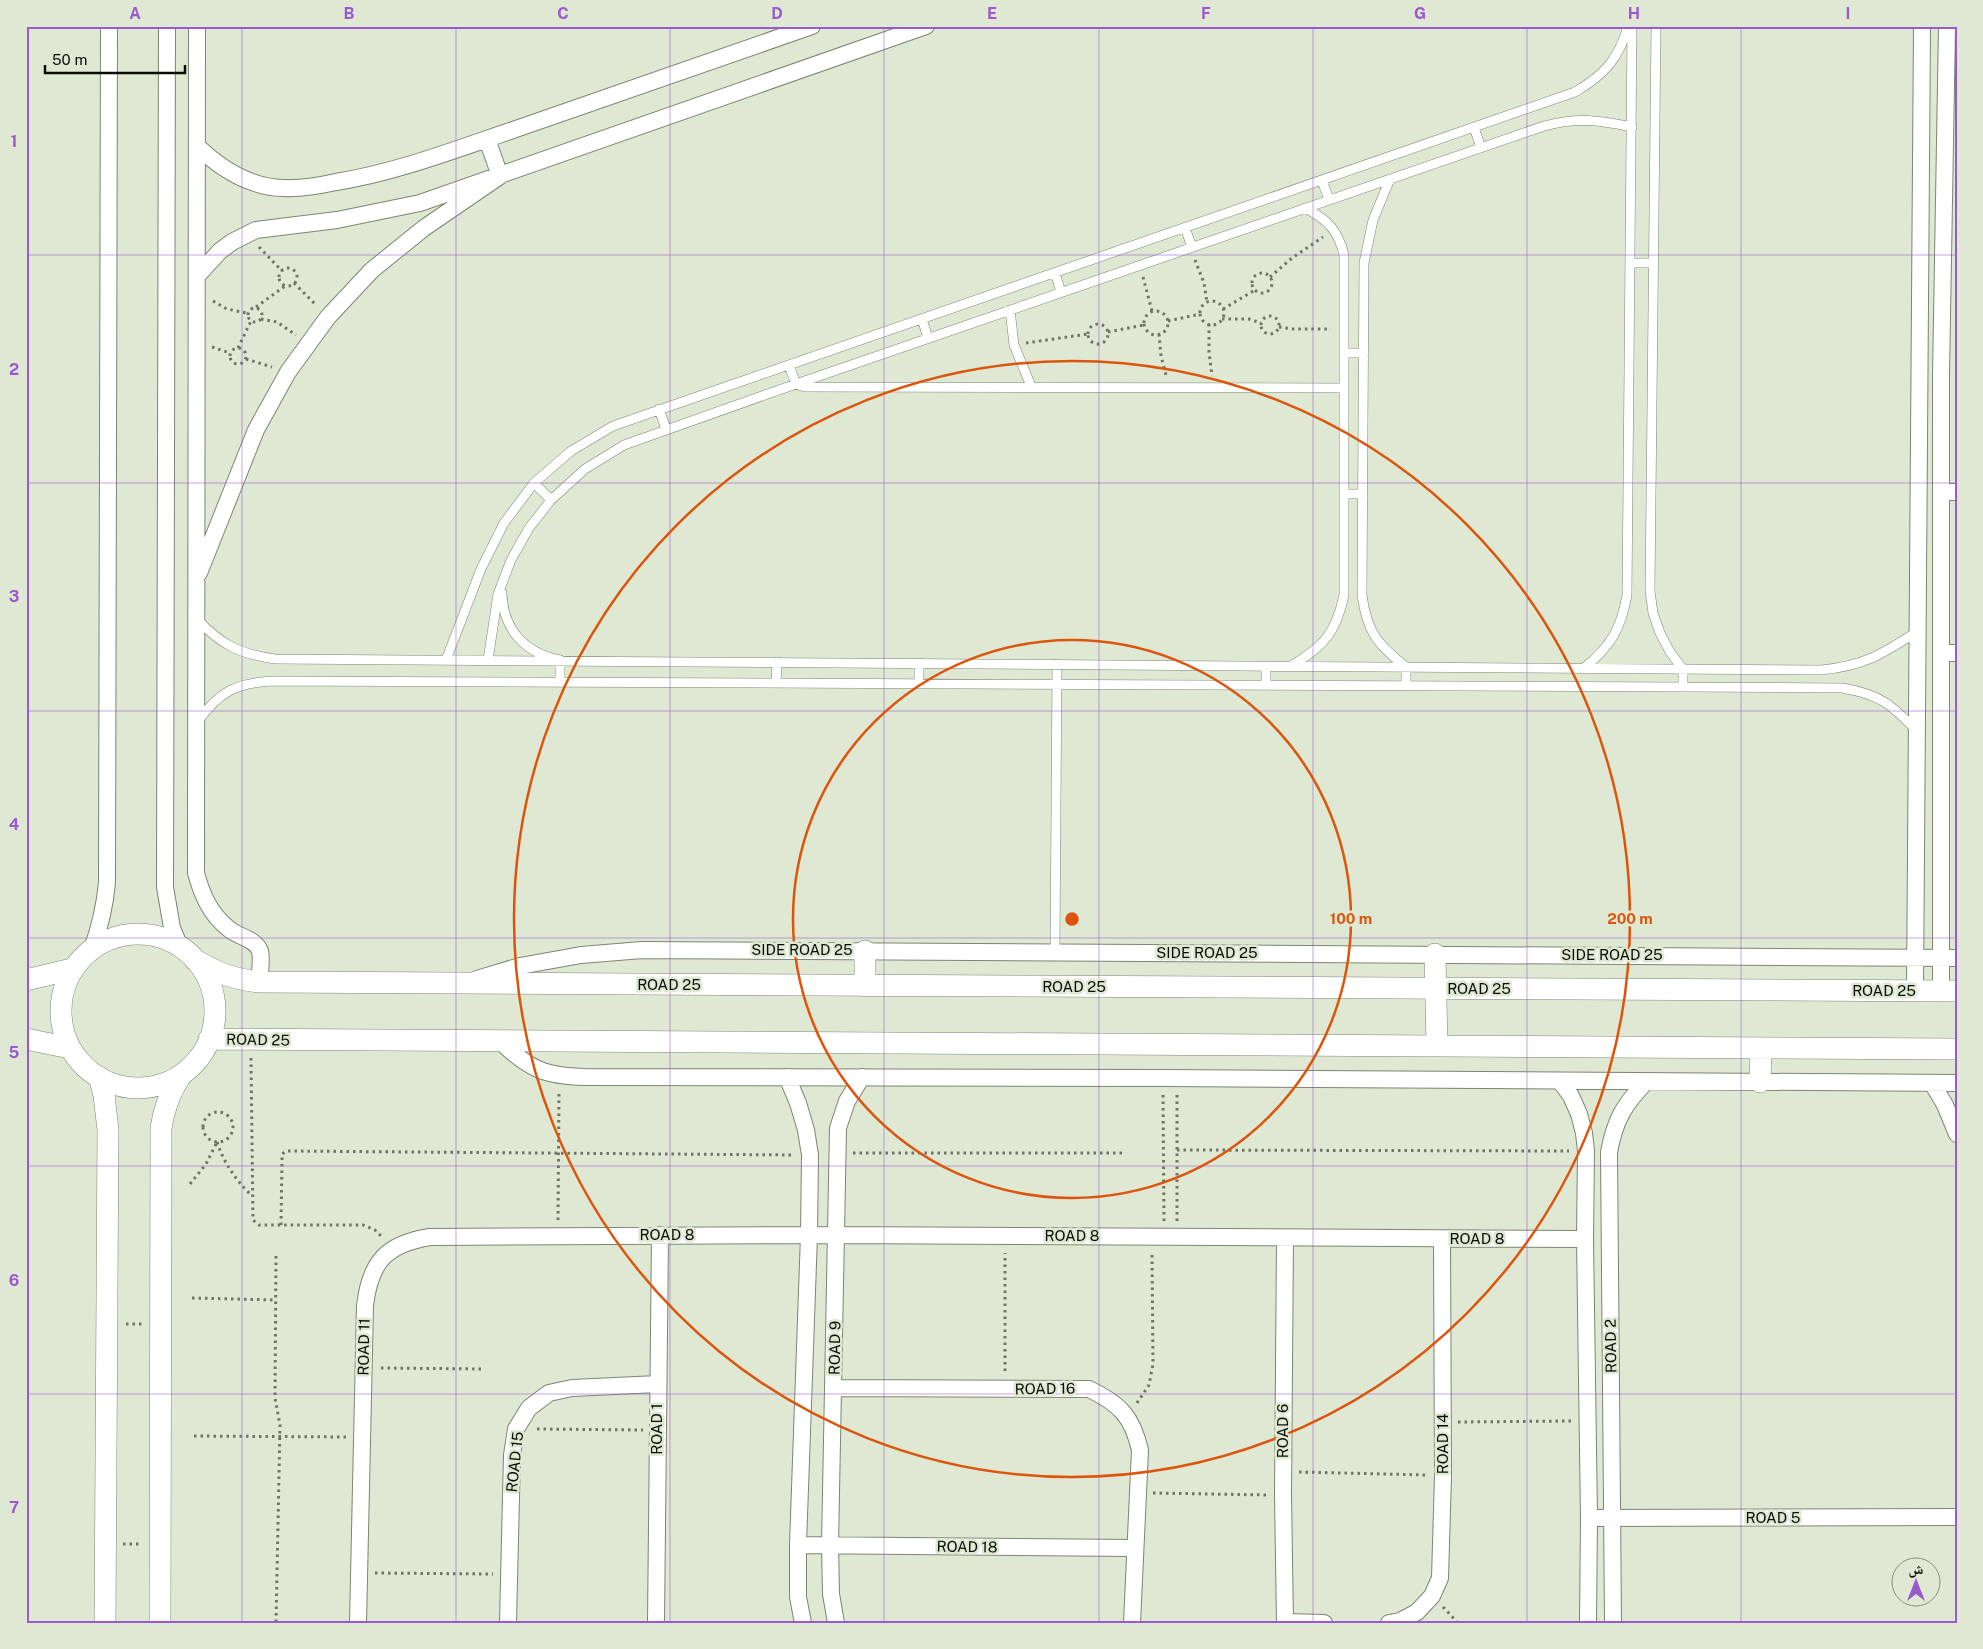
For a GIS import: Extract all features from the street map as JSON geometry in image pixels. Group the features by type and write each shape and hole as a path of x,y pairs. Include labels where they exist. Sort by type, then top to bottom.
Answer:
{"street":[{"path":"92,949 102,920 107,882 109,26"},
{"path":"160,1623 161,1128 164,1109 171,1091 181,1075 198,1059 209,1039 215,1012 210,984 172,928 165,887 167,26"},
{"path":"198,26 196,873 202,895 214,914 230,930 256,944 260,952 259,982"},
{"path":"197,146 214,161 235,175 258,184 283,188 308,187 383,174 812,26"},
{"path":"197,284 220,251 246,234 268,228 328,221 393,210 420,203 926,26"},
{"path":"1915,991 1922,26"},
{"path":"1947,26 1946,86 1951,171 1941,374 1949,492 1949,991"},
{"path":"1922,86 1946,86"},
{"path":"487,139 500,176"},
{"path":"196,581 256,430 288,372 328,317 372,270 416,234 500,176"},
{"path":"1920,374 1941,374"},
{"path":"181,1075 162,1084 140,1088 119,1086 99,1077 82,1064 70,1048 61,1022 62,996 72,970 92,949 112,938 136,934 159,937 188,953"},
{"name":"SIDE ROAD 25","path":"462,984 520,966 581,955 642,950 1949,958"},
{"path":"865,951 865,986"},
{"name":"ROAD 25","path":"188,953 215,972 237,979 259,982 1949,991"},
{"path":"1436,954 1437,1046"},
{"path":"26,980 72,970"},
{"path":"26,1039 70,1048"},
{"name":"ROAD 25","path":"209,1039 1957,1049"},
{"path":"501,1042 525,1062 539,1070 560,1076 1957,1083"},
{"path":"1760,1049 1760,1082"},
{"path":"99,1077 104,1095 108,1130 105,1623"},
{"name":"ROAD 9","path":"787,1077 798,1103 806,1130 810,1155 798,1545 798,1597 803,1623"},
{"name":"ROAD 9","path":"836,1623 830,1594 830,1546 838,1128 847,1101 862,1077"},
{"name":"ROAD 2","path":"1560,1080 1571,1096 1579,1114 1586,1151 1588,1623"},
{"name":"ROAD 2","path":"1613,1623 1609,1152 1613,1132 1620,1113 1632,1096 1647,1081"},
{"path":"1932,1083 1945,1105 1957,1134"},
{"name":"ROAD 1","path":"656,1623 660,1235"},
{"name":"ROAD 8","path":"558,1236 837,1235 1585,1239"},
{"name":"ROAD 11","path":"358,1623 367,1285 376,1265 391,1250 409,1240 430,1237 558,1236"},
{"name":"ROAD 6","path":"1285,1238 1283,1472 1285,1622"},
{"name":"ROAD 14","path":"1389,1623 1400,1621 1417,1612 1432,1596 1440,1578 1443,1476 1442,1239"},
{"name":"ROAD 15","path":"508,1623 512,1455 516,1428 529,1408 549,1393 572,1388 658,1384"},
{"name":"ROAD 16","path":"834,1388 1089,1389 1109,1398 1125,1412 1136,1431 1140,1450 1132,1623"},
{"name":"ROAD 5","path":"1589,1518 1957,1517"},
{"name":"ROAD 18","path":"798,1545 1136,1548"},
{"path":"1285,1622 1324,1623"}],"lane":[{"path":"446,660 481,569 504,523 534,483 571,451 613,426 1575,92 1595,80 1612,63 1624,43 1628,26"},
{"path":"1584,668 1601,654 1614,637 1623,616 1627,595 1632,26"},
{"path":"1656,26 1650,591 1653,613 1660,633 1670,652 1683,669 1683,687"},
{"path":"488,660 498,594 511,560 529,528 551,500 585,469 624,445 1191,247 1564,120 1585,119 1632,127"},
{"path":"1474,128 1481,148"},
{"path":"1390,179 1373,220 1364,263 1362,594 1365,616 1374,636 1388,653 1406,667"},
{"path":"1322,181 1329,200"},
{"path":"1290,666 1311,654 1328,638 1339,617 1344,594 1344,256 1334,230 1321,216 1305,208"},
{"path":"1185,228 1191,247"},
{"path":"1630,263 1653,263"},
{"path":"1055,273 1061,292"},
{"path":"1010,310 1014,345 1018,359 1031,386"},
{"path":"922,320 928,338"},
{"path":"1344,353 1364,353"},
{"path":"789,366 796,384"},
{"path":"796,384 805,387 1344,388"},
{"path":"659,409 666,429"},
{"path":"534,483 551,500"},
{"path":"1344,494 1363,494"},
{"path":"504,578 502,604 511,628 523,643 538,654 560,660"},
{"path":"196,618 209,632 224,643 240,651 274,658 919,664 1821,670 1845,668 1868,661 1918,631"},
{"path":"560,660 560,681"},
{"path":"776,683 777,662"},
{"path":"919,664 919,684"},
{"path":"1055,952 1057,664"},
{"path":"1266,666 1266,686"},
{"path":"1406,667 1406,686"},
{"path":"1546,668 1546,687"},
{"path":"196,724 216,700 228,691 250,682 273,680 560,681 1842,688 1864,691 1884,700 1901,714 1917,732"}],"path":[{"path":"1270,277 1292,258 1334,230"},
{"path":"246,234 282,271"},
{"path":"1191,247 1204,283 1207,302"},
{"path":"1143,264 1145,288 1152,311"},
{"path":"285,286 280,281 280,274 289,268 296,272 294,283"},
{"path":"1262,273 1270,277 1272,285 1270,289 1262,293 1255,290 1252,281 1258,274 1262,273"},
{"path":"247,313 252,307 256,307 285,286 294,283"},
{"path":"294,283 328,317"},
{"path":"197,284 228,309 247,313"},
{"path":"1223,309 1255,290"},
{"path":"1222,320 1223,309 1220,304 1214,301 1207,302 1201,309 1200,314 1202,318 1209,324 1222,320 1249,320 1261,323"},
{"path":"256,307 263,314 261,319"},
{"path":"1152,311 1159,311 1165,315 1168,321 1164,331 1160,334 1153,334 1147,331 1144,325 1144,319 1152,311"},
{"path":"247,313 251,321"},
{"path":"1168,321 1200,314"},
{"path":"1266,316 1274,317 1279,323 1279,327 1274,334 1270,335 1262,331 1261,323 1266,316"},
{"path":"251,321 258,322 261,319 277,322 308,344"},
{"path":"238,348 251,321"},
{"path":"1097,324 1106,328 1108,332 1107,340 1099,345 1091,342 1088,334 1092,326 1097,324"},
{"path":"1209,324 1209,352 1214,388"},
{"path":"1108,332 1144,325"},
{"path":"1279,327 1293,329 1344,328"},
{"path":"1014,345 1088,334"},
{"path":"1160,334 1161,356 1170,387"},
{"path":"238,348 245,351 246,359 240,364 231,362 230,353 238,348"},
{"path":"246,359 288,372"},
{"path":"251,1040 253,1220 259,1225 363,1225 375,1230 391,1250"},
{"path":"558,1236 560,1076"},
{"path":"1125,1412 1138,1402 1149,1385 1153,1364 1165,1237 1177,1150 1170,1078"},
{"path":"1165,1237 1170,1078"},
{"path":"190,1184 206,1164 218,1142 225,1140 230,1135 233,1127 231,1120 225,1114 218,1112 210,1114 205,1119 202,1127 204,1134 210,1140 218,1142"},
{"path":"218,1142 222,1157 230,1171 252,1195"},
{"path":"1177,1150 1586,1151"},
{"path":"281,1225 282,1154 286,1151 810,1155"},
{"path":"837,1154 1122,1153"},
{"path":"1005,1236 1005,1390"},
{"path":"276,1256 275,1398 279,1416 280,1437 276,1623"},
{"path":"192,1298 276,1300"},
{"path":"107,1324 161,1325"},
{"path":"364,1368 485,1369"},
{"path":"1442,1422 1588,1421"},
{"path":"516,1428 657,1430"},
{"path":"194,1436 362,1438"},
{"path":"1283,1472 1443,1476"},
{"path":"1138,1493 1283,1495"},
{"path":"105,1544 160,1544"},
{"path":"359,1573 509,1574"}]}
